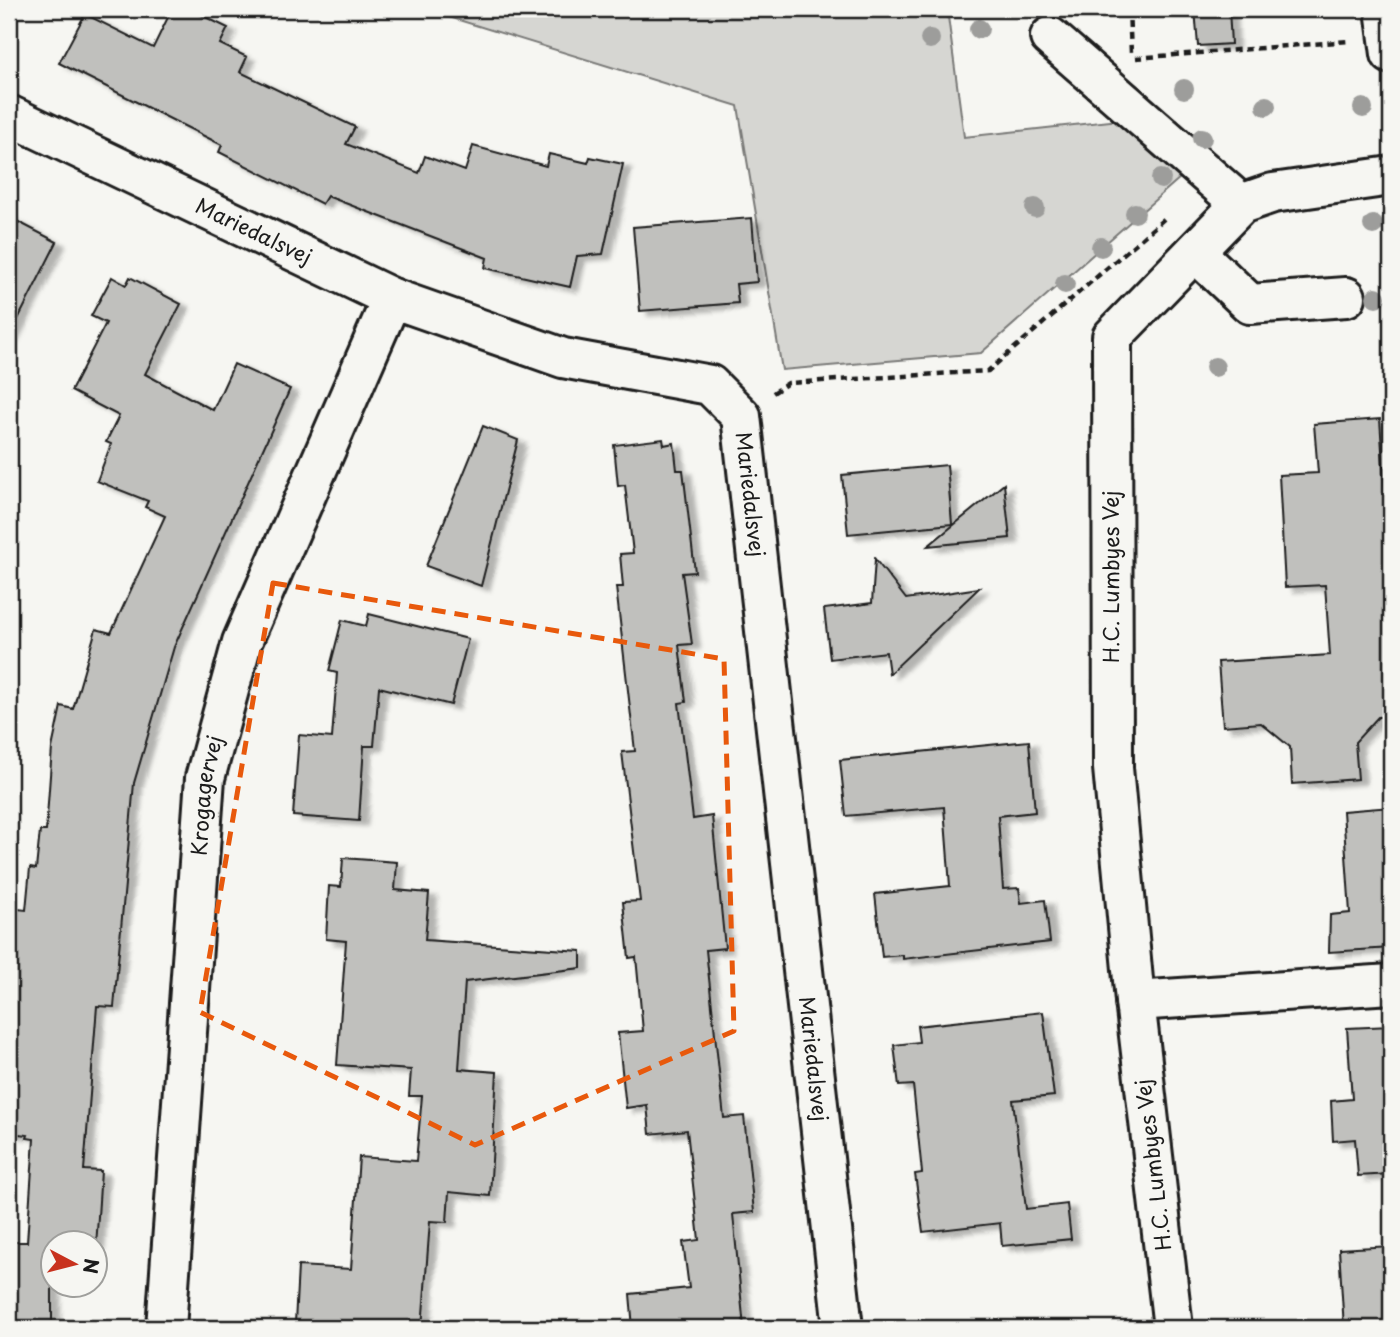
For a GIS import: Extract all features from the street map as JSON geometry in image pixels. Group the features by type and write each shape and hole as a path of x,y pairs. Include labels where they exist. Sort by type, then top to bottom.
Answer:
{"street":[{"path":"1050,37 1241,204"},
{"name":"Mariedalsvej","path":"9,115 392,298 563,358 710,384 741,416 843,1328"},
{"name":"H.C. Lumbyes Vej","path":"1173,1328 1135,1001 1112,768 1112,337 1241,204 1273,193 1391,176"},
{"path":"1195,252 1250,304 1346,297"},
{"name":"Krogagervej","path":"166,1328 205,778 242,642 392,298"},
{"path":"1135,1001 1391,984"}],"path":[{"path":"1129,9 1132,58 1388,34"},
{"path":"741,416 788,383 988,371 1211,178"}],"highlighted area":[{"path":"273,583 724,659 734,1031 475,1145 200,1012"}],"shaded area":[{"path":"423,9 947,9 964,137 1119,120 1181,177 981,353 782,370 738,106"}],"building":[{"path":"172,9 189,9 228,28 220,44 247,57 240,72 355,127 346,144 419,173 425,156 465,171 473,146 546,166 549,154 588,163 590,157 623,164 603,254 577,256 570,287 485,268 487,258 327,196 322,204 219,152 222,145 59,63 85,14 153,48"},
{"path":"1195,9 1229,9 1231,44 1198,46"},
{"path":"9,217 57,242 9,337"},
{"path":"752,218 757,282 736,284 738,303 640,311 633,227"},
{"path":"112,277 126,285 130,277 181,304 145,374 213,410 234,364 290,389 174,647 134,783 114,1007 97,1006 84,1170 101,1171 97,1228 38,1228 38,1298 52,1298 52,1328 9,1328 12,1242 27,1242 34,1139 27,1138 28,1135 9,1133 9,908 26,910 30,868 36,869 40,831 46,831 52,748 61,706 73,709 96,629 111,633 165,516 145,507 148,501 97,481 111,444 106,442 119,416 71,391 106,323 91,316"},
{"path":"1380,419 1391,587 1391,716 1378,717 1355,742 1358,779 1292,784 1290,747 1261,723 1223,726 1218,662 1330,655 1325,585 1285,587 1279,475 1318,473 1314,424"},
{"path":"483,426 518,440 481,586 426,566"},
{"path":"663,439 664,445 674,443 677,470 683,470 695,572 682,573 692,644 679,645 686,702 679,703 693,819 712,816 725,948 706,950 724,1118 744,1116 754,1212 733,1214 744,1328 633,1328 630,1294 689,1288 683,1242 699,1240 687,1130 650,1134 647,1105 626,1108 618,1033 643,1031 636,957 629,958 623,902 640,901 622,752 635,751 616,587 623,587 620,554 633,553 625,485 618,486 614,445"},
{"path":"947,465 952,524 848,534 842,475"},
{"path":"1004,484 1010,538 928,546"},
{"path":"875,559 906,599 979,588 889,674 886,652 830,659 824,609 872,603"},
{"path":"369,614 468,639 451,705 379,687 374,746 364,746 359,821 293,816 299,735 332,738 337,673 329,671 342,620 366,626"},
{"path":"1029,741 1035,812 998,816 1003,889 1019,888 1021,903 1045,900 1050,942 903,959 903,955 882,957 875,894 950,886 944,807 846,816 840,760"},
{"path":"1391,807 1391,948 1329,952 1330,915 1350,913 1343,811"},
{"path":"343,858 397,862 395,890 429,893 425,940 581,951 581,968 465,982 459,1069 497,1072 490,1196 449,1192 447,1222 430,1221 422,1328 295,1323 298,1266 351,1269 359,1157 416,1161 422,1096 409,1096 411,1070 337,1065 346,941 326,939 329,886 341,887"},
{"path":"1043,1012 1054,1096 1013,1100 1026,1209 1067,1204 1071,1239 1002,1246 1000,1223 923,1232 915,1174 922,1173 913,1085 899,1086 894,1045 919,1042 917,1026"},
{"path":"1391,1026 1391,1174 1358,1176 1355,1139 1333,1141 1331,1101 1352,1099 1347,1028"},
{"path":"1391,1246 1391,1328 1344,1328 1339,1249"}]}
